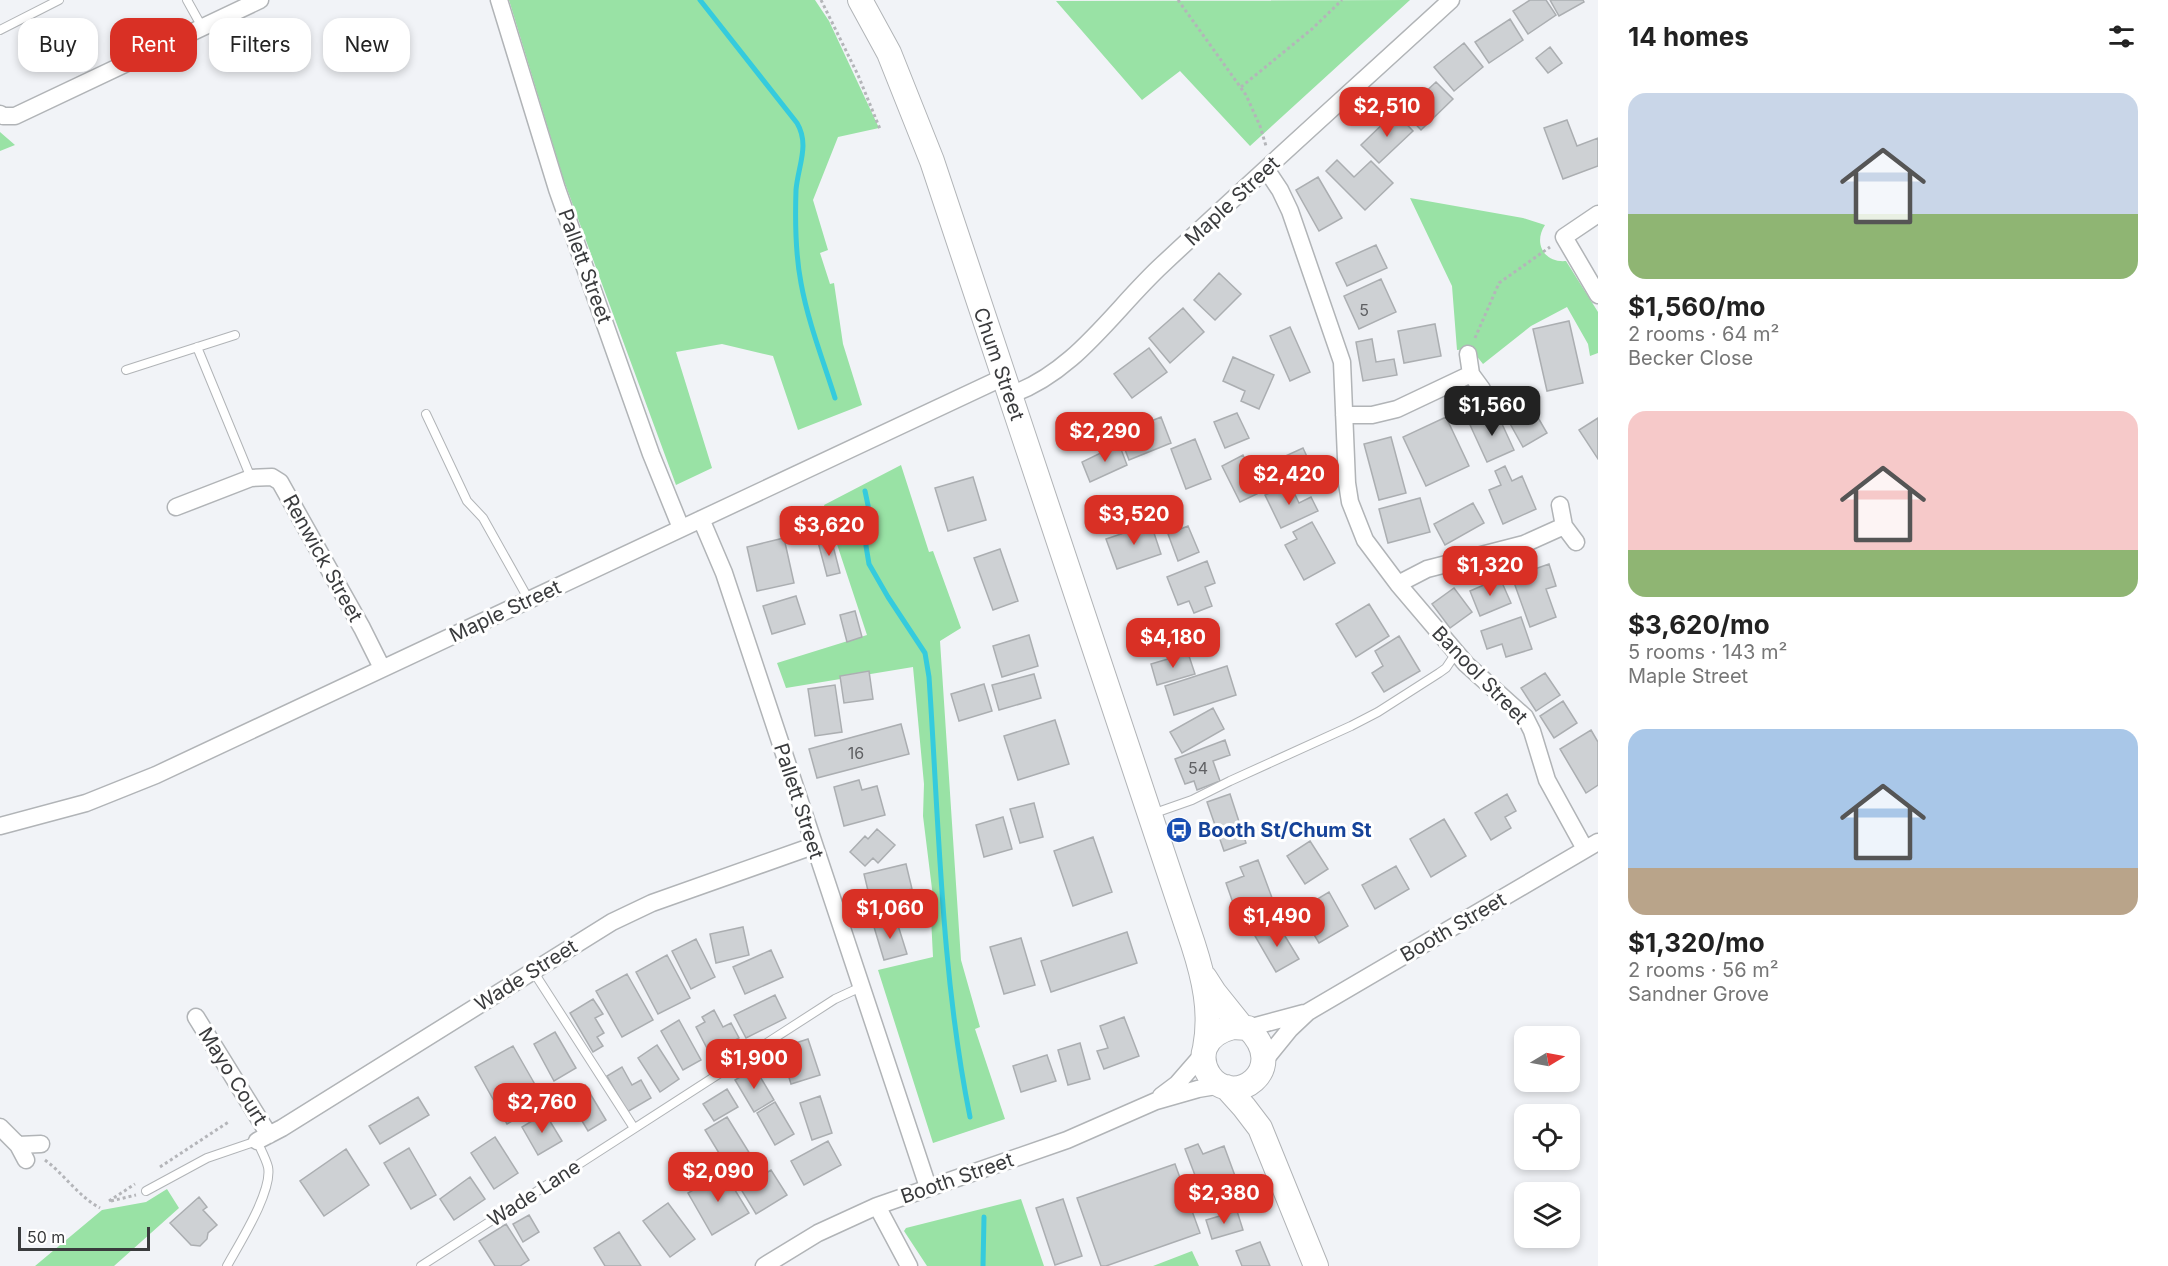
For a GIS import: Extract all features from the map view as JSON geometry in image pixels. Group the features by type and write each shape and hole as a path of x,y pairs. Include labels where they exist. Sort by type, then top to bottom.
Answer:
{"street":[{"path":"1,115 15,116 260,0"},
{"name":"Pallett Street","path":"499,0 557,189 651,454 681,528"},
{"name":"Chum Street","path":"860,0 889,53 918,124 1203,973 1208,1014 1205,1050"},
{"name":"Maple Street","path":"0,826 56,812 108,795 701,519 1007,386 1028,389 1044,380 1104,327 1160,266 1451,0"},
{"name":"Banool Street","path":"1269,166 1290,211 1339,349 1344,378 1345,462 1350,502 1365,540 1398,584 1456,653 1525,717 1532,731 1547,780 1591,845"},
{"path":"1598,214 1563,237 1598,295"},
{"path":"1468,354 1471,374 1482,389"},
{"path":"1344,415 1372,415 1397,409 1471,374"},
{"name":"Renwick Street","path":"176,507 251,478 272,477 280,482 382,668"},
{"path":"1560,505 1564,526 1576,542"},
{"name":"Pallett Street","path":"701,519 724,573 928,1187"},
{"path":"1398,584 1427,569 1524,544 1564,526"},
{"name":"Booth Street","path":"1263,1065 1290,1029 1308,1012 1591,845"},
{"name":"Wade Street","path":"263,1138 612,922 652,903 813,846"},
{"name":"Chum Street","path":"1203,973 1214,992 1245,1027"},
{"name":"Booth Street","path":"1245,1027 1308,1012"},
{"name":"Mayo Court","path":"196,1017 263,1138"},
{"path":"1260,1128 1260,1081 1263,1065 1261,1045 1256,1035 1245,1027 1224,1029 1216,1033 1205,1050 1207,1072 1244,1107 1260,1128 1316,1266"},
{"name":"Booth Street","path":"1156,1101 1177,1084 1205,1050"},
{"path":"1224,1086 1240,1088 1247,1085 1258,1076 1263,1065"},
{"name":"Booth Street","path":"764,1266 818,1233 877,1206 1067,1140 1156,1101 1198,1089 1224,1086"},
{"path":"0,1127 22,1153 41,1144"},
{"path":"877,1206 909,1266"}],"lane":[{"path":"0,30 59,0"},
{"path":"187,0 202,27"},
{"path":"126,370 235,335"},
{"path":"197,347 251,478"},
{"path":"426,414 467,501 483,518 529,600"},
{"path":"1150,814 1192,800 1378,712 1439,674 1456,653"},
{"path":"533,970 634,1128"},
{"name":"Wade Lane","path":"421,1266 835,999 861,987"},
{"path":"227,1266 259,1206 268,1177 263,1138"},
{"name":"Wade Street","path":"146,1191 207,1158 263,1138"}],"path":[{"path":"821,0 853,65 880,129"},
{"path":"1178,0 1240,87 1260,126 1269,166"},
{"path":"1240,87 1312,29 1342,0"},
{"path":"1468,354 1499,283 1563,237"},
{"path":"155,1170 230,1121"},
{"path":"22,1153 46,1161 63,1174 79,1194 100,1208"},
{"path":"137,1182 109,1201 133,1197 146,1191"}],"green space":[{"path":"509,0 815,0 829,21 879,128 838,137 813,200 828,250 820,253 830,284 834,283 843,344 862,405 798,430 773,356 722,344 676,352 712,468 676,485 563,178"},
{"path":"1410,0 1250,146 1180,71 1142,100 1056,1"},
{"path":"0,132 15,145 0,151"},
{"path":"1410,198 1523,218 1545,225 1540,238 1543,250 1552,259 1566,261 1598,312 1598,353 1590,356 1588,344 1567,307 1531,326 1483,364 1471,349 1457,350 1452,286"},
{"path":"901,465 929,552 933,551 961,628 940,641 961,960 980,1027 975,1029 1005,1119 933,1143 878,970 933,957 930,898 933,897 923,816 924,784 913,667 786,688 777,663 867,635 824,505"},
{"path":"167,1189 179,1208 114,1266 35,1266 102,1210 146,1202"},
{"path":"1021,1199 1044,1266 927,1266 904,1231 906,1228"},
{"path":"1192,1251 1199,1266 1153,1266"}],"building":[{"path":"1530,0 1546,0 1556,15 1528,34 1513,11"},
{"path":"1550,0 1583,0 1584,2 1559,16"},
{"path":"1510,19 1523,40 1489,63 1475,42"},
{"path":"1464,43 1483,67 1454,91 1434,67"},
{"path":"1550,47 1562,63 1548,73 1536,58"},
{"path":"1436,82 1453,99 1421,130 1404,112"},
{"path":"1395,112 1413,131 1379,163 1361,145"},
{"path":"1567,120 1577,146 1598,138 1598,166 1563,179 1544,128"},
{"path":"1337,160 1354,177 1371,161 1393,183 1365,210 1326,171"},
{"path":"1318,177 1342,218 1319,231 1296,190"},
{"path":"1376,245 1387,268 1347,286 1336,263"},
{"path":"1219,273 1241,294 1215,320 1194,300"},
{"path":"1381,279 1396,312 1359,329 1344,296"},
{"path":"1183,308 1204,332 1170,363 1149,338"},
{"path":"1569,321 1583,383 1547,391 1533,329"},
{"path":"1435,324 1441,356 1404,363 1398,331"},
{"path":"1290,327 1310,372 1290,381 1270,336"},
{"path":"1372,339 1376,362 1394,359 1397,375 1363,381 1356,342"},
{"path":"1149,348 1167,372 1132,398 1114,374"},
{"path":"1233,357 1274,375 1259,409 1241,401 1245,391 1223,381"},
{"path":"1526,397 1547,433 1523,447 1503,411"},
{"path":"1237,413 1249,438 1225,448 1214,422"},
{"path":"1497,413 1514,450 1487,462 1470,425"},
{"path":"1161,417 1171,443 1129,460 1119,434"},
{"path":"1446,417 1469,466 1426,486 1403,437"},
{"path":"1598,418 1598,459 1579,430"},
{"path":"1391,437 1406,493 1379,500 1364,444"},
{"path":"1195,439 1211,479 1186,489 1171,449"},
{"path":"1119,444 1127,465 1090,482 1082,462"},
{"path":"1303,448 1316,476 1298,484 1296,478 1280,485 1270,463"},
{"path":"1243,455 1261,492 1240,502 1222,466"},
{"path":"1505,466 1512,481 1522,476 1536,509 1503,524 1489,490 1501,485 1495,471"},
{"path":"973,477 986,520 948,531 935,488"},
{"path":"1290,484 1299,503 1311,497 1318,511 1281,528 1265,495"},
{"path":"1420,498 1430,532 1388,543 1379,509"},
{"path":"1473,503 1484,523 1445,545 1434,524"},
{"path":"1312,522 1335,563 1304,580 1285,545 1297,539 1293,532"},
{"path":"1151,524 1161,554 1117,569 1106,539"},
{"path":"1188,526 1199,552 1178,561 1168,534"},
{"path":"784,538 794,583 757,591 747,547"},
{"path":"831,538 840,573 827,576 818,542"},
{"path":"1000,549 1018,601 993,610 974,558"},
{"path":"1207,561 1215,583 1205,587 1212,606 1194,613 1189,601 1178,605 1167,577"},
{"path":"1549,564 1556,586 1546,589 1556,617 1530,627 1512,577"},
{"path":"1500,578 1511,603 1480,616 1470,591"},
{"path":"1454,588 1472,612 1450,628 1432,604"},
{"path":"796,596 805,624 772,634 763,606"},
{"path":"1369,604 1389,636 1356,657 1336,624"},
{"path":"855,611 862,637 847,642 840,615"},
{"path":"1521,617 1532,649 1506,657 1502,644 1487,649 1481,631"},
{"path":"1029,635 1038,666 1002,677 993,646"},
{"path":"1399,636 1420,671 1384,692 1372,673 1383,666 1375,651"},
{"path":"1188,653 1195,674 1157,685 1151,664"},
{"path":"1227,666 1236,695 1174,715 1165,686"},
{"path":"869,671 873,699 844,703 840,676"},
{"path":"1545,673 1560,695 1536,711 1521,688"},
{"path":"1034,674 1041,698 999,710 992,685"},
{"path":"984,684 992,711 959,721 951,694"},
{"path":"835,685 842,732 815,736 808,689"},
{"path":"1563,701 1577,723 1554,738 1540,716"},
{"path":"1213,708 1224,729 1182,753 1170,732"},
{"path":"1055,720 1069,764 1018,780 1004,736"},
{"path":"901,724 909,754 817,778 809,749"},
{"path":"1591,730 1598,742 1598,785 1586,793 1560,749"},
{"path":"1225,740 1230,755 1213,761 1220,781 1197,790 1194,781 1185,784 1175,759"},
{"path":"859,780 862,790 877,786 885,815 844,826 834,787"},
{"path":"1230,794 1246,843 1224,851 1207,802"},
{"path":"1507,794 1516,811 1505,817 1511,828 1491,840 1475,813"},
{"path":"1034,803 1043,837 1020,843 1010,809"},
{"path":"1003,817 1012,849 984,857 976,825"},
{"path":"1444,819 1466,856 1431,877 1410,839"},
{"path":"877,829 895,845 878,863 873,858 865,866 850,852 865,836 868,839"},
{"path":"1093,837 1112,892 1073,906 1054,851"},
{"path":"1310,841 1328,869 1305,884 1287,856"},
{"path":"1258,860 1275,906 1239,920 1226,883 1244,876 1240,867"},
{"path":"906,864 912,889 870,899 864,874"},
{"path":"1396,866 1409,889 1375,909 1362,885"},
{"path":"1329,892 1348,926 1319,943 1299,910"},
{"path":"896,919 907,954 884,960 874,927"},
{"path":"1277,923 1299,959 1276,972 1255,936"},
{"path":"743,927 749,955 716,963 710,934"},
{"path":"1127,932 1137,963 1051,992 1041,961"},
{"path":"1021,938 1035,985 1004,994 990,947"},
{"path":"696,939 715,977 691,989 672,951"},
{"path":"771,950 783,977 745,994 733,967"},
{"path":"667,955 690,998 658,1014 636,972"},
{"path":"627,974 653,1020 622,1037 596,991"},
{"path":"775,995 786,1018 746,1038 734,1015"},
{"path":"593,999 603,1014 595,1018 604,1033 597,1037 603,1046 593,1052 570,1013"},
{"path":"714,1010 723,1027 731,1023 739,1038 710,1054 696,1027 705,1022 702,1017"},
{"path":"1124,1017 1139,1056 1104,1069 1097,1051 1108,1048 1100,1026"},
{"path":"679,1020 701,1060 683,1070 661,1031"},
{"path":"555,1032 576,1068 554,1081 534,1044"},
{"path":"808,1039 820,1075 791,1084 780,1048"},
{"path":"1080,1043 1090,1079 1068,1085 1058,1050"},
{"path":"657,1045 679,1079 660,1092 638,1058"},
{"path":"513,1046 545,1102 507,1124 475,1067"},
{"path":"1047,1055 1056,1081 1021,1092 1013,1066"},
{"path":"622,1067 632,1085 641,1080 651,1098 627,1112 607,1076"},
{"path":"755,1068 774,1100 754,1112 735,1080"},
{"path":"585,1085 606,1120 588,1131 567,1096"},
{"path":"727,1089 738,1107 714,1121 703,1104"},
{"path":"820,1096 832,1133 812,1140 800,1103"},
{"path":"418,1097 429,1115 380,1144 369,1126"},
{"path":"775,1102 794,1134 775,1145 757,1113"},
{"path":"545,1113 562,1141 538,1155 522,1127"},
{"path":"727,1117 763,1175 771,1170 787,1195 756,1214 705,1130"},
{"path":"495,1137 518,1173 494,1189 471,1153"},
{"path":"828,1141 841,1165 804,1185 791,1161"},
{"path":"1198,1144 1203,1154 1224,1146 1241,1192 1227,1197 1222,1183 1201,1191 1185,1149"},
{"path":"409,1148 436,1195 411,1209 384,1163"},
{"path":"346,1149 369,1185 324,1216 300,1181"},
{"path":"1175,1164 1200,1233 1101,1266 1077,1198"},
{"path":"724,1172 749,1213 712,1235 688,1193"},
{"path":"470,1177 485,1199 454,1220 440,1199"},
{"path":"199,1197 207,1207 203,1210 217,1225 208,1233 207,1239 200,1246 191,1245 170,1223"},
{"path":"1063,1199 1082,1256 1055,1265 1036,1208"},
{"path":"668,1203 695,1239 670,1257 643,1221"},
{"path":"1237,1211 1243,1230 1212,1239 1206,1220"},
{"path":"529,1215 539,1232 523,1242 513,1224"},
{"path":"506,1224 529,1260 520,1266 495,1266 479,1241"},
{"path":"619,1232 641,1266 605,1266 594,1248"},
{"path":"1260,1242 1270,1266 1242,1266 1236,1251"}],"waterway":[{"path":"700,0 801,131 803,148 796,190 799,271 812,327 835,398"},
{"path":"865,491 869,510 866,546 869,564 925,653 929,677 947,953 960,1063 970,1117"},
{"path":"983,1266 984,1217"}],"place":[{"name":"Booth St/Chum St","path":"1179,830"}]}
